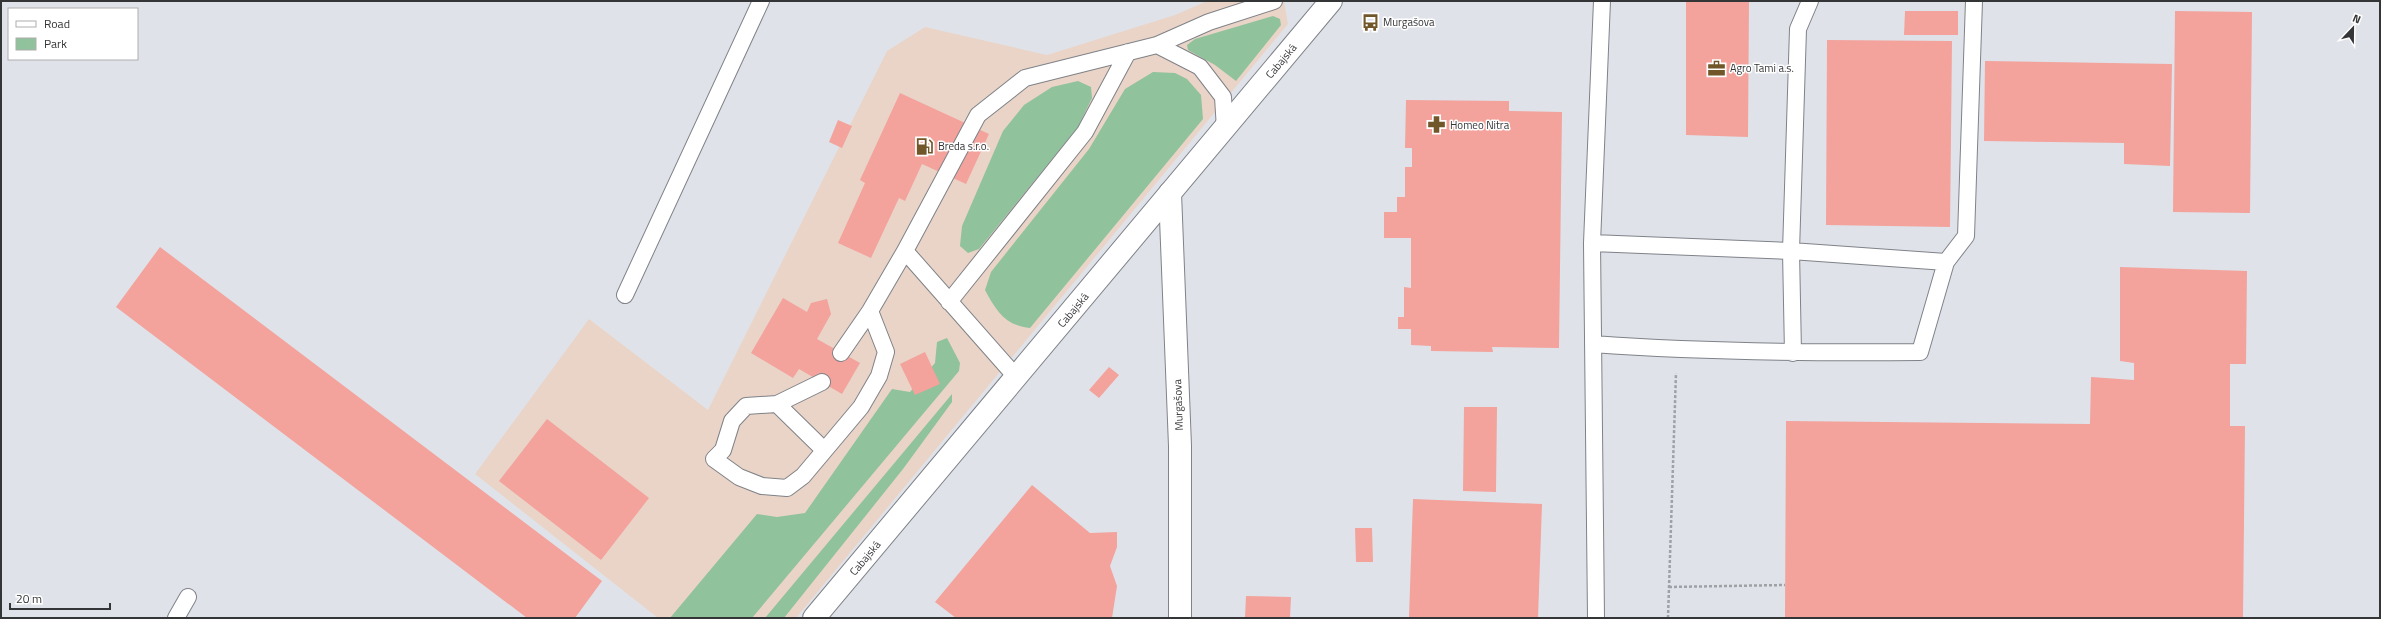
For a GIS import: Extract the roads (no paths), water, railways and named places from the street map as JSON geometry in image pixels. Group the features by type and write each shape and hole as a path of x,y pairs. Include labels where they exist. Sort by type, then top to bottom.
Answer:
{"main road":[{"name":"Cabajská","path":"814,618 1017,378 1331,1"},
{"name":"Murgašova","path":"1170,193 1180,446 1180,618"}],"lane":[{"path":"625,295 761,1"},
{"path":"841,353 870,311 905,251 978,115 1025,78 1157,45 1209,22 1274,1"},
{"path":"1596,618 1592,243 1602,1"},
{"path":"1793,354 1791,250 1798,29 1810,1"},
{"path":"1593,344 1793,354 1920,352 1946,262 1966,236 1974,1"},
{"path":"1157,45 1200,67 1223,97 1225,129"},
{"path":"949,302 1085,132 1128,52"},
{"path":"1592,243 1791,250 1946,262"},
{"path":"905,251 1017,378"},
{"path":"822,382 777,404 746,406 732,421 723,450 714,459 739,477 762,486 787,488 804,476 861,407 879,376 886,352 870,311"},
{"path":"777,404 824,450"},
{"path":"176,618 188,597"}],"place":[{"name":"Murgašova","path":"1370,22"},
{"name":"Agro Tami a.s.","path":"1717,68"},
{"name":"Homeo Nitra","path":"1437,125"},
{"name":"Breda s.r.o.","path":"925,146"}]}
